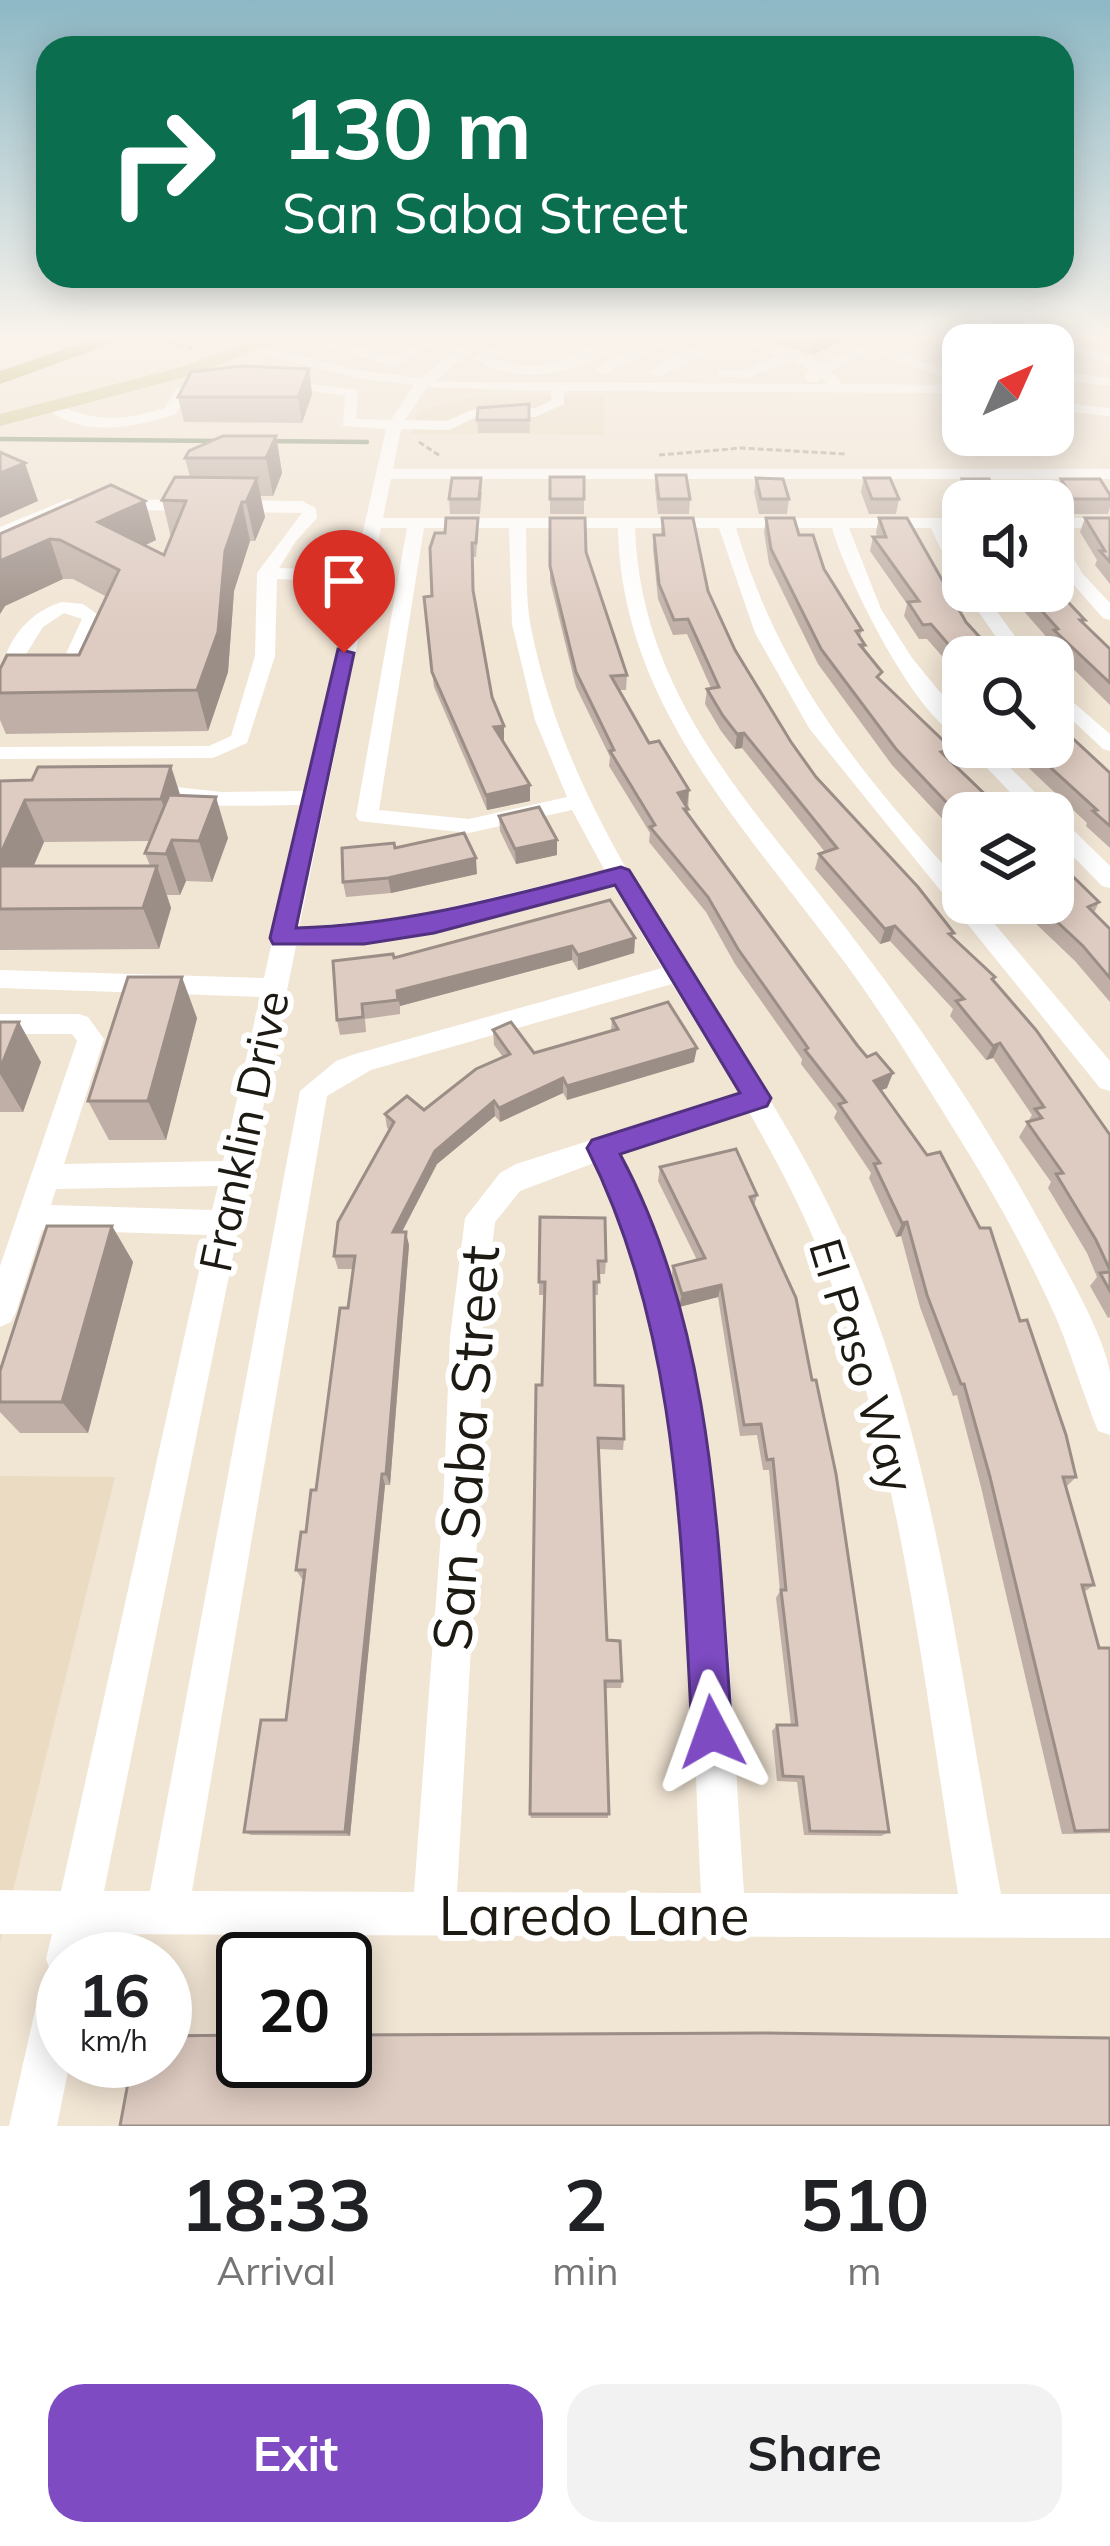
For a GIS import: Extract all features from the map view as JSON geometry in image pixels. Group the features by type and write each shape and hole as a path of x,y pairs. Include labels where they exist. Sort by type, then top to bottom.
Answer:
{"street":[{"name":"Franklin Drive","path":"74,1932 391,437"},
{"path":"383,474 1110,474"},
{"path":"0,533 68,504 302,506 310,511 310,518 278,547 269,567 265,654 239,739 213,752 0,753"},
{"path":"84,524 126,504"},
{"path":"375,523 942,523"},
{"path":"416,523 367,816 469,826 580,801"},
{"name":"El Paso Way","path":"517,523 513,577 523,650 562,768 621,875 758,1098 837,1257 869,1352 911,1523 983,1916"},
{"path":"626,523 630,593 642,632 700,752 759,839 846,944 971,1129 1051,1268 1110,1419"},
{"path":"726,523 740,581 779,671 839,760 942,877"},
{"path":"839,523 846,553 882,630 942,706"},
{"path":"938,523 942,532"},
{"path":"1074,523 1110,524"},
{"path":"269,567 365,572"},
{"path":"1074,572 1110,614"},
{"path":"74,607 92,617 65,676 53,681 0,680 35,621 52,611 74,607"},
{"path":"1074,711 1110,745"},
{"path":"156,791 169,752"},
{"path":"998,768 1022,792"},
{"path":"120,790 222,799 315,798"},
{"path":"1074,844 1110,880"},
{"path":"282,938 364,935 434,924 621,875"},
{"path":"982,924 1110,1080"},
{"path":"166,1913 314,1090 364,1060 680,972"},
{"path":"0,979 273,988"},
{"path":"0,1024 79,1024 91,1039 0,1312"},
{"name":"San Saba Street","path":"434,1915 461,1507 466,1336 480,1218 510,1182 758,1098"},
{"path":"602,1148 627,1195 665,1307 687,1427 697,1504 724,1916"},
{"path":"48,1177 236,1173"},
{"path":"34,1217 225,1223"},
{"name":"Laredo Lane","path":"0,1912 1110,1916"},
{"path":"33,2126 41,2088"}],"shaded area":[{"path":"0,1476 115,1477 0,1943"}],"building":[{"path":"220,437 275,437 266,458 185,458 189,451"},
{"path":"0,452 25,463 0,473"},
{"path":"656,475 686,475 690,499 659,499"},
{"path":"175,477 257,478 242,502 225,551 218,632 197,690 0,693 0,669 7,655 79,655 119,570 50,539 0,561 0,534 111,485 145,501 98,522 164,555 186,501 162,500"},
{"path":"550,477 584,477 584,499 550,499"},
{"path":"452,478 481,478 479,499 449,499"},
{"path":"756,478 783,479 789,499 761,499"},
{"path":"864,478 890,478 899,499 872,499"},
{"path":"1100,479 1110,499 1074,499 1074,480 1062,480"},
{"path":"446,518 478,518 476,543 472,543 473,590 492,697 504,726 494,727 530,785 486,795 432,672 424,597 432,596 430,548 435,533 445,533"},
{"path":"550,518 585,518 586,552 627,675 611,676 649,743 659,741 689,790 678,793 688,809 684,809 857,1045 867,1057 876,1053 893,1073 874,1081 927,1155 940,1152 980,1228 990,1228 1020,1321 1027,1320 1076,1477 1063,1477 1094,1585 1082,1585 1099,1648 1110,1648 1110,1830 1075,1831 990,1477 964,1384 927,1295 907,1222 902,1223 874,1164 880,1163 839,1104 846,1102 805,1050 808,1048 738,949 708,897 650,827 655,825 610,751 614,750 576,672 550,566"},
{"path":"662,518 693,518 708,591 735,650 791,742 816,777 918,887 942,924 954,933 949,934 995,977 992,979 1036,1030 1110,1135 1110,1270 1056,1174 1063,1173 1027,1122 1042,1118 1035,1109 1044,1107 1000,1043 993,1046 956,1001 964,999 895,926 885,929 819,854 837,848 744,733 737,734 723,716 707,689 719,687 688,619 674,620 659,584 654,535 664,535"},
{"path":"766,518 794,518 799,535 813,535 824,569 862,630 856,631 865,645 860,645 882,672 877,677 942,739 942,768 958,768 983,792 942,792 942,798 896,749 821,649 771,549"},
{"path":"879,518 907,518 942,580 942,612 960,612 979,636 942,637 931,624 923,625 908,602 919,601 873,537 886,537"},
{"path":"1085,518 1110,518 1110,562 1100,551 1105,551"},
{"path":"1074,608 1110,649 1110,683 1074,649 1074,636 1060,636 1054,630 1058,629 1043,612 1074,612"},
{"path":"1074,740 1110,773 1110,826 1093,811 1097,810 1051,768 1074,768"},
{"path":"171,766 161,799 25,800 0,855 0,781 32,780 38,767"},
{"path":"169,795 216,797 199,841 172,840 166,854 145,853"},
{"path":"539,807 557,840 515,849 499,816"},
{"path":"464,833 476,858 388,878 343,882 342,848 394,843 395,848"},
{"path":"0,866 157,866 143,908 0,909"},
{"path":"1074,878 1099,902 1088,907 1110,929 1110,978 1059,924 1074,924"},
{"path":"610,900 635,938 578,955 572,946 397,991 398,1000 362,1004 363,1017 337,1020 333,961 393,954 394,958"},
{"path":"128,977 182,977 148,1101 88,1101"},
{"path":"668,1002 697,1048 567,1086 563,1078 499,1108 494,1101 435,1151 393,1232 406,1232 386,1474 382,1474 345,1832 244,1832 261,1720 286,1720 305,1570 296,1570 301,1532 306,1532 311,1490 316,1490 340,1308 348,1308 355,1256 334,1256 338,1222 394,1122 385,1114 407,1096 424,1110 476,1069 510,1054 493,1030 511,1022 534,1053 618,1029 612,1019"},
{"path":"0,1022 19,1022 0,1069"},
{"path":"736,1149 757,1195 750,1197 796,1298 812,1380 816,1380 836,1474 889,1832 810,1831 803,1777 783,1776 777,1725 797,1725 781,1590 786,1590 773,1459 767,1460 761,1424 744,1425 721,1285 682,1294 673,1266 705,1258 660,1167"},
{"path":"540,1217 605,1218 606,1261 598,1261 599,1282 594,1282 595,1385 623,1386 624,1439 598,1438 607,1640 620,1641 622,1681 605,1681 609,1814 530,1814 536,1385 542,1385 545,1282 539,1282"},
{"path":"47,1226 112,1226 62,1402 0,1402 0,1371"},
{"path":"1110,1272 1110,1291 1100,1273"},
{"path":"216,2035 216,2088 372,2088 372,2035 1110,2038 1110,2126 120,2126 127,2088 192,2088 192,2036"}],"waterway":[{"path":"0,439 221,441"},
{"path":"266,441 367,442"}],"route":[{"path":"344,653 282,938 364,935 434,924 621,875 758,1098 602,1148 627,1195 671,1336 697,1504 712,1732"}]}
